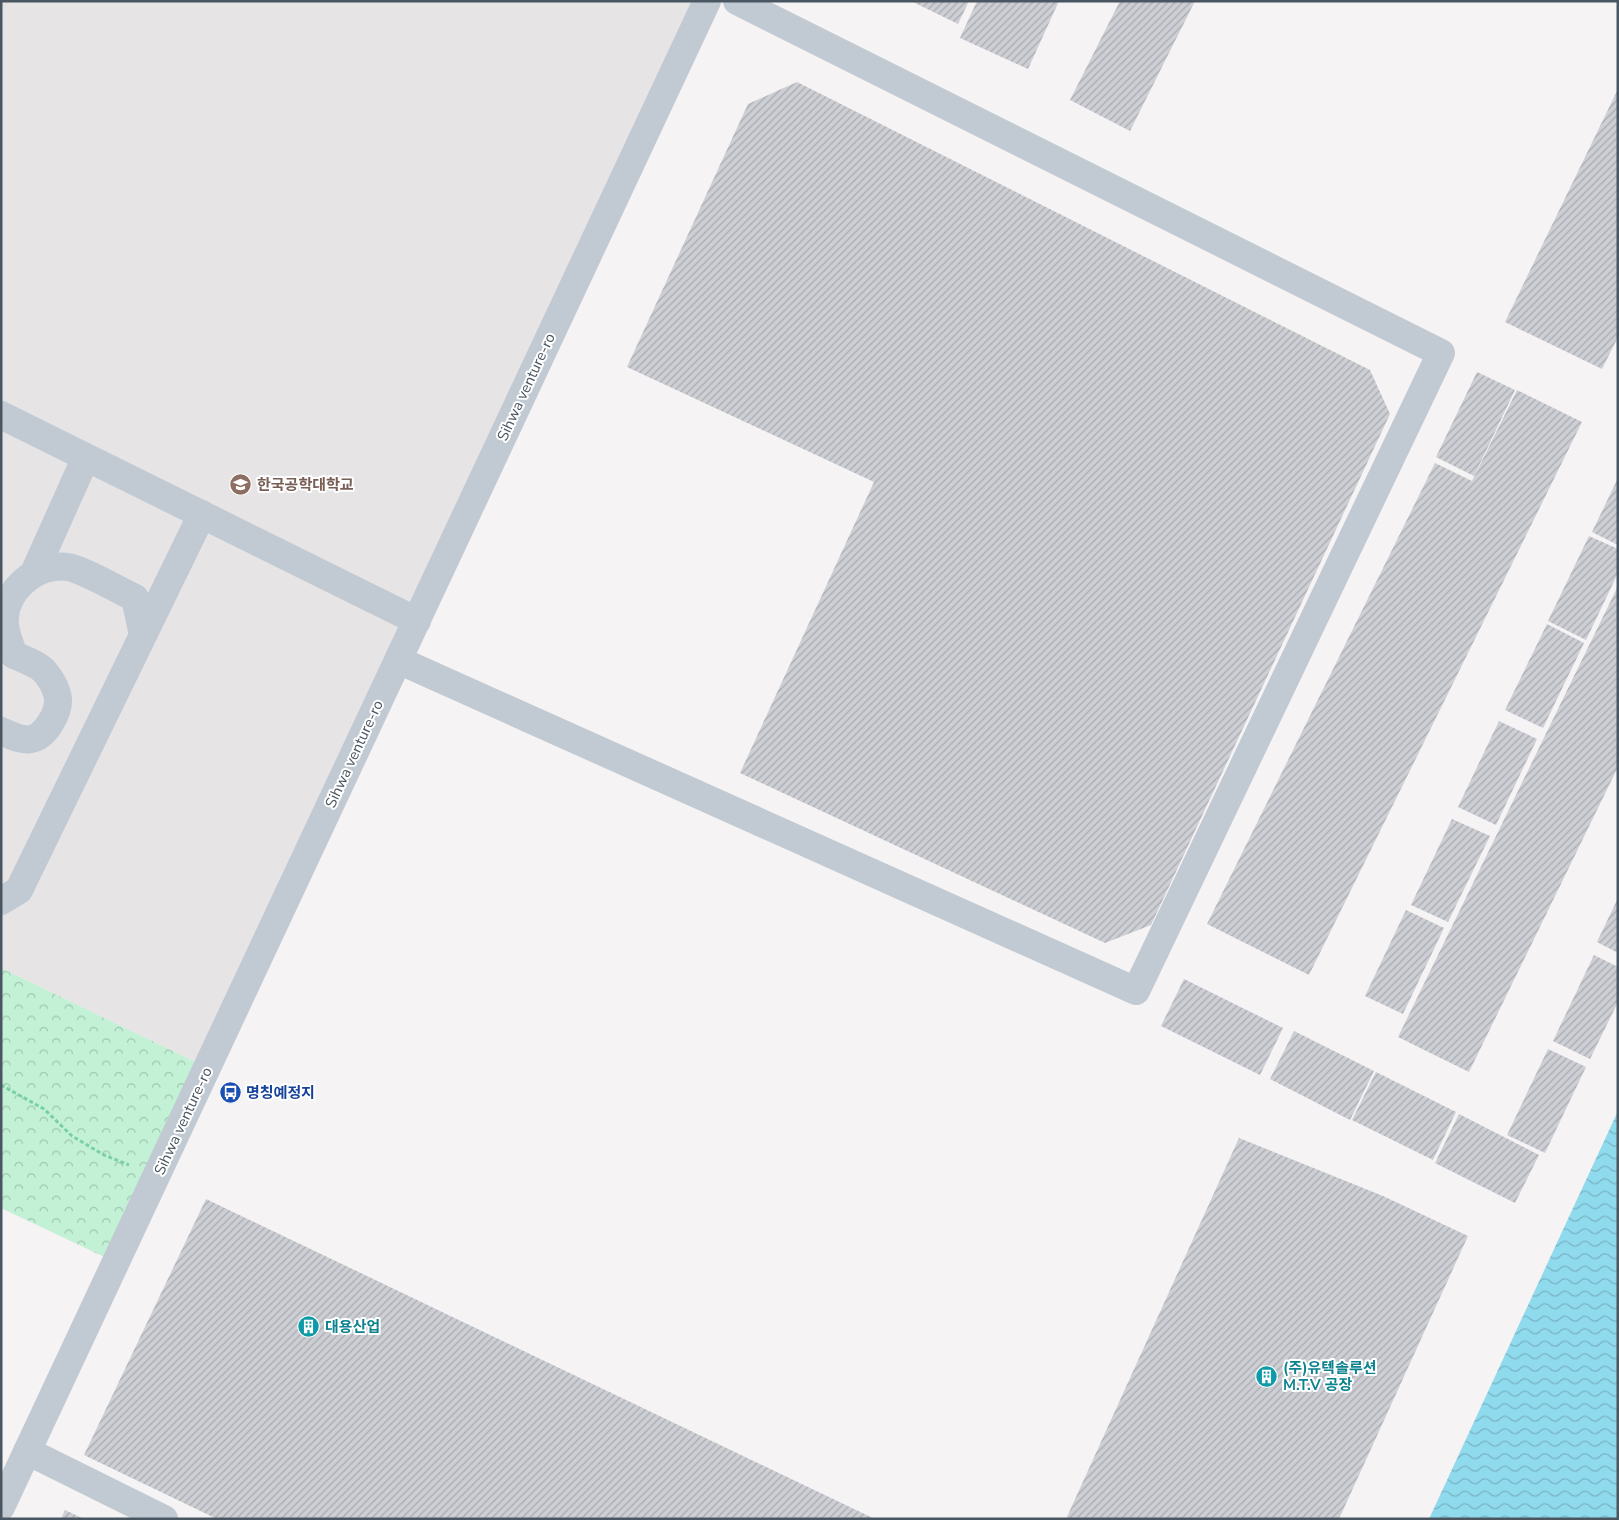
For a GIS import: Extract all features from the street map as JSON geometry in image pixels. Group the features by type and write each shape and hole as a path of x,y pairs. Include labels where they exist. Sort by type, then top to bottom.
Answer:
{"street":[{"name":"Sihwa venture-ro","path":"1,1507 707,1"},
{"path":"398,660 1136,991 1440,353 737,1"},
{"path":"1,415 416,621"},
{"path":"34,574 86,457"},
{"path":"1,901 19,890 202,514"},
{"path":"1,731 14,737 32,740 45,731 54,718 59,700 54,684 43,670 14,655 5,623 10,602 22,582 50,567 69,567 135,598 143,635"},
{"path":"27,1451 164,1519"}],"path":[{"path":"1,1085 44,1109 72,1136 104,1155 157,1176"}],"shaded area":[{"name":"한국공학대학교","path":"1,1 707,1 208,1068 1,968"}],"green space":[{"path":"1,968 208,1068 115,1262 1,1208"}],"water":[{"path":"1618,1111 1618,1519 1429,1519"}],"building":[{"path":"911,1 969,1 958,24"},
{"path":"977,1 1059,1 1028,69 960,38"},
{"path":"1120,1 1195,1 1130,131 1070,100"},
{"path":"797,82 1370,370 1390,414 1151,925 1105,943 740,773 874,482 627,367 748,104"},
{"path":"1618,89 1618,337 1602,369 1505,322"},
{"path":"1477,372 1515,390 1474,476 1436,457"},
{"path":"1517,390 1582,422 1309,975 1207,924 1435,463 1472,481"},
{"path":"1618,478 1618,545 1592,532"},
{"path":"1589,536 1618,549 1618,573 1586,640 1548,621"},
{"path":"1618,586 1618,767 1469,1072 1398,1037"},
{"path":"1547,624 1584,643 1543,728 1505,710"},
{"path":"1499,721 1537,739 1496,825 1458,807"},
{"path":"1452,819 1490,836 1448,922 1411,905"},
{"path":"1618,898 1618,953 1597,942"},
{"path":"1406,910 1444,928 1403,1014 1365,996"},
{"path":"1594,955 1618,967 1618,1002 1590,1059 1553,1041"},
{"path":"1184,979 1283,1028 1260,1075 1161,1026"},
{"path":"1294,1031 1374,1071 1350,1120 1270,1079"},
{"path":"1548,1049 1586,1067 1545,1153 1507,1135"},
{"path":"1376,1072 1456,1112 1433,1160 1352,1120"},
{"path":"1459,1114 1539,1155 1515,1203 1435,1163"},
{"name":"(주)유텍솔루션 M.T.V 공장","path":"1239,1138 1383,1196 1468,1236 1339,1519 1066,1519"},
{"name":"대용산업","path":"206,1199 875,1519 217,1519 84,1455"},
{"path":"65,1510 84,1519 61,1519"}],"place":[{"name":"한국공학대학교","path":"241,485"},
{"name":"명칭예정지","path":"230,1093"},
{"name":"대용산업","path":"309,1327"},
{"name":"(주)유텍솔루션 M.T.V 공장","path":"1267,1377"}]}
